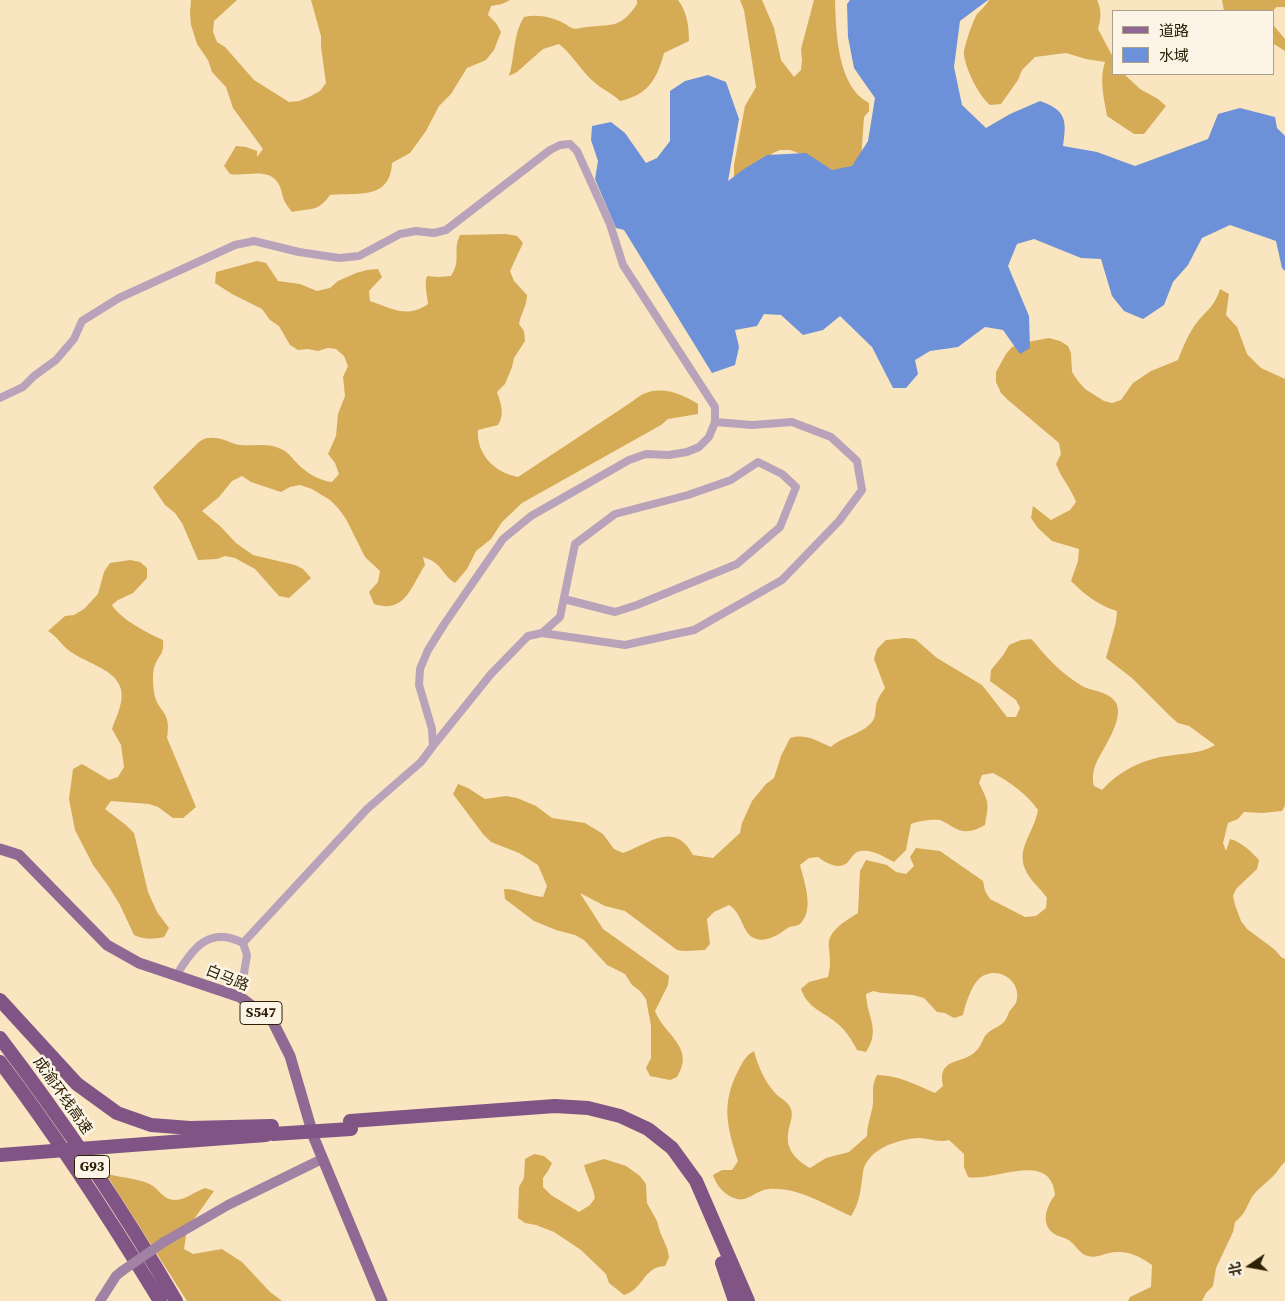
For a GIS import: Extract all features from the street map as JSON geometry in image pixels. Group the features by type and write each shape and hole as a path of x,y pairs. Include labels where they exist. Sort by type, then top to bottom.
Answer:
{"highway":[{"path":"0,1000 77,1084 117,1112 152,1126 273,1130"},
{"name":"成渝环线高速","path":"0,1038 42,1092 126,1218 176,1301"},
{"name":"成渝环线高速","path":"0,1062 29,1101 124,1242 160,1301"},
{"path":"350,1125 555,1106 588,1108 620,1116 648,1129 672,1148 696,1181 748,1301"},
{"path":"0,1155 145,1144 273,1130 555,1115 586,1116 621,1126 642,1136 667,1155 688,1185 702,1214 728,1278 735,1301"}],"main road":[{"name":"白马路","path":"0,849 19,855 107,944 139,964 240,996 273,1022 290,1056 322,1159 382,1301"}],"street":[{"path":"0,398 23,387 34,376 56,360 74,339 82,321 119,298 235,245 254,242 339,258 359,256 400,234 416,231 434,233 446,230 550,150 560,145 570,144 578,150 610,224 623,265 715,407 715,422 709,437 699,447 687,452 669,455 646,454 629,460 531,516 503,539 445,623 428,650 420,669 419,685 432,729 433,746"},
{"path":"243,943 367,809 421,762 491,674 528,636 542,633 625,645 694,630 782,580 839,521 862,490 857,461 831,437 792,422 752,425 715,422"},
{"path":"542,633 560,617 575,544 615,514 688,495 722,483 758,462 782,474 796,487 780,527 737,564 637,605 614,612 564,599"},
{"path":"176,976 188,956 200,943 216,937 232,937 243,943 247,955 240,996"},
{"path":"100,1301 116,1276 164,1242 228,1205 322,1159"}],"shaded area":[{"path":"191,0 237,0 214,21 213,32 217,42 225,47 254,80 289,102 309,97 320,91 326,83 321,36 311,0 510,0 491,6 488,15 501,32 494,50 486,60 467,68 451,94 439,106 426,131 410,153 392,163 390,175 385,184 379,189 361,194 330,195 318,207 292,212 274,178 262,174 230,174 224,166 236,146 257,151 257,157 263,149 233,108 226,87 212,72 208,60 197,44 191,25"},
{"path":"637,0 678,0 684,9 689,30 689,41 664,53 654,78 638,95 620,101 589,78 569,53 559,44 543,49 517,72 509,76 516,38 524,17 540,16 550,18 574,29 610,25 626,17 637,4"},
{"path":"740,0 762,0 774,28 781,60 794,77 801,70 801,49 814,0 835,0 836,27 844,72 850,85 858,95 869,103 869,111 864,117 861,159 847,181 812,158 790,150 780,150 773,153 740,182 734,176 734,165 745,106 756,87 744,10"},
{"path":"989,0 1097,0 1100,8 1098,29 1112,55 1112,75 1125,75 1140,89 1166,106 1144,134 1134,134 1107,116 1102,82 1105,62 1066,53 1035,57 1022,70 1018,80 1001,104 990,105 974,82 967,68 964,55 966,42 975,18"},
{"path":"1222,0 1285,0 1285,7 1277,7 1273,10 1224,10"},
{"path":"1275,27 1285,39 1285,51 1275,45"},
{"path":"506,234 517,236 523,243 510,271 514,281 527,295 519,324 524,331 525,341 514,358 505,384 497,392 502,413 498,425 478,430 480,447 495,467 518,477 641,395 649,392 666,391 690,399 698,404 698,414 668,419 661,425 522,503 502,522 491,539 476,551 467,569 455,583 438,565 430,559 423,557 425,565 411,590 400,602 393,605 374,604 369,592 378,582 380,571 365,557 346,519 338,508 330,500 312,489 300,485 290,487 281,492 251,482 242,476 232,481 219,497 202,511 236,543 253,555 295,565 303,569 311,578 289,598 279,596 255,569 235,558 225,556 217,559 198,560 182,523 175,513 165,505 153,487 199,442 213,438 241,445 270,445 286,452 312,475 332,482 339,474 335,463 328,454 336,436 338,414 345,396 343,377 348,366 344,356 336,349 328,348 318,351 298,350 290,345 279,326 270,320 262,309 215,283 216,272 257,261 266,263 278,281 300,284 317,291 330,288 338,281 356,273 378,269 382,277 369,291 370,301 399,311 413,311 428,304 427,276 451,276 456,265 457,246 460,235"},
{"path":"1220,289 1229,294 1226,315 1237,327 1247,354 1261,368 1285,379 1285,805 1282,811 1244,812 1238,819 1228,823 1223,843 1226,851 1230,839 1238,842 1259,860 1257,869 1236,889 1233,896 1235,905 1241,921 1247,929 1285,959 1285,1162 1254,1194 1244,1213 1235,1222 1233,1232 1216,1268 1213,1286 1206,1293 1202,1301 1128,1301 1130,1297 1151,1287 1152,1265 1126,1252 1112,1252 1093,1257 1083,1254 1069,1240 1053,1233 1049,1229 1046,1214 1049,1204 1055,1195 1051,1181 1043,1173 1033,1170 968,1177 964,1167 964,1154 949,1140 940,1141 919,1138 902,1140 877,1151 866,1164 858,1200 851,1216 812,1198 791,1191 769,1189 745,1199 737,1199 725,1193 716,1183 713,1175 722,1170 732,1170 738,1161 729,1126 729,1094 744,1060 754,1051 760,1069 769,1086 785,1101 792,1112 788,1132 791,1151 797,1159 810,1168 826,1158 849,1152 867,1136 873,1103 873,1086 877,1075 900,1079 935,1093 943,1086 942,1077 947,1066 975,1052 985,1036 1005,1021 1016,1003 1016,987 1006,976 999,974 985,975 978,980 967,1001 963,1015 954,1018 945,1013 937,1012 924,998 873,991 866,994 873,1030 866,1052 857,1050 844,1030 816,1009 804,996 801,989 809,982 828,977 830,969 829,942 838,927 858,913 860,871 866,860 887,865 896,872 906,874 914,866 910,857 916,848 940,851 983,881 985,891 990,899 1025,917 1036,916 1046,908 1047,898 1027,873 1023,856 1038,810 1018,789 1006,780 993,773 982,775 979,783 986,799 985,825 964,831 955,829 940,820 925,820 911,824 906,850 894,862 870,851 856,853 847,863 840,866 828,863 818,857 809,858 800,865 808,903 804,918 799,925 789,927 767,939 760,940 750,936 737,913 729,905 714,912 707,919 710,944 705,950 677,950 625,911 605,906 580,893 603,929 669,976 668,985 655,1011 681,1049 683,1057 682,1067 677,1077 670,1080 650,1076 646,1068 651,1058 651,1026 646,999 632,985 625,974 607,965 584,940 534,921 505,899 504,889 543,897 547,886 538,865 519,853 491,842 483,834 453,794 458,784 485,799 506,796 517,798 536,806 552,818 585,823 603,834 614,849 623,853 652,840 669,837 678,839 686,844 693,855 713,858 740,833 742,823 752,801 766,784 774,778 781,756 790,738 806,737 831,747 863,730 872,722 875,716 877,701 885,688 874,659 877,649 886,640 905,638 915,639 937,658 982,685 1007,717 1016,717 1020,708 1016,700 990,681 991,670 1009,645 1021,640 1031,639 1054,664 1082,686 1111,697 1117,705 1118,716 1093,774 1094,786 1102,790 1126,770 1144,762 1200,751 1215,745 1189,726 1178,723 1132,678 1106,658 1116,622 1117,611 1092,599 1071,581 1078,561 1079,549 1052,541 1038,528 1031,518 1033,506 1051,520 1070,510 1076,502 1056,464 1061,454 1059,443 1001,393 996,382 996,372 1012,347 1022,343 1049,338 1060,341 1068,346 1071,353 1072,372 1085,389 1104,401 1112,403 1121,400 1133,383 1151,371 1178,360 1192,330 1213,304"},
{"path":"130,560 140,562 147,568 147,578 133,593 112,605 128,621 163,640 162,651 153,671 154,692 168,722 167,738 196,807 183,818 173,818 158,807 149,804 111,801 105,809 134,833 148,892 157,912 169,928 164,937 153,939 134,935 120,905 93,865 75,830 69,799 73,769 82,764 109,780 118,777 124,767 121,745 112,729 122,698 121,688 117,680 110,674 70,652 48,631 65,616 74,615 84,609 98,594 104,572 110,563"},
{"path":"534,1154 544,1156 552,1163 543,1178 543,1187 551,1195 579,1212 590,1205 595,1198 584,1165 604,1159 626,1166 640,1176 646,1184 647,1203 657,1221 667,1248 669,1257 665,1266 652,1270 635,1288 624,1295 609,1283 606,1274 581,1250 554,1232 525,1223 518,1218 519,1187 524,1178 525,1159"},
{"path":"106,1174 149,1184 172,1200 183,1199 205,1188 214,1191 187,1229 184,1249 193,1254 222,1249 242,1262 270,1292 282,1301 187,1301"}],"water":[{"path":"850,0 988,0 960,21 954,67 962,105 986,128 1010,114 1040,101 1055,108 1063,117 1065,129 1063,146 1097,152 1135,166 1208,139 1218,114 1240,108 1275,117 1277,128 1285,136 1285,271 1282,268 1276,241 1230,225 1202,238 1188,265 1173,282 1164,305 1143,319 1124,311 1112,296 1101,259 1081,258 1034,239 1017,244 1008,266 1029,316 1030,348 1020,354 1003,330 985,327 958,347 930,351 915,360 918,374 906,388 893,388 872,347 840,316 823,330 803,335 781,315 764,314 757,326 735,330 739,347 735,365 712,373 624,230 616,228 595,179 598,161 591,140 592,126 611,122 625,133 646,163 657,158 670,141 670,91 685,81 708,75 726,82 739,119 728,181 767,155 806,153 832,170 852,166 868,141 875,98 854,68 848,37 847,4"}]}
